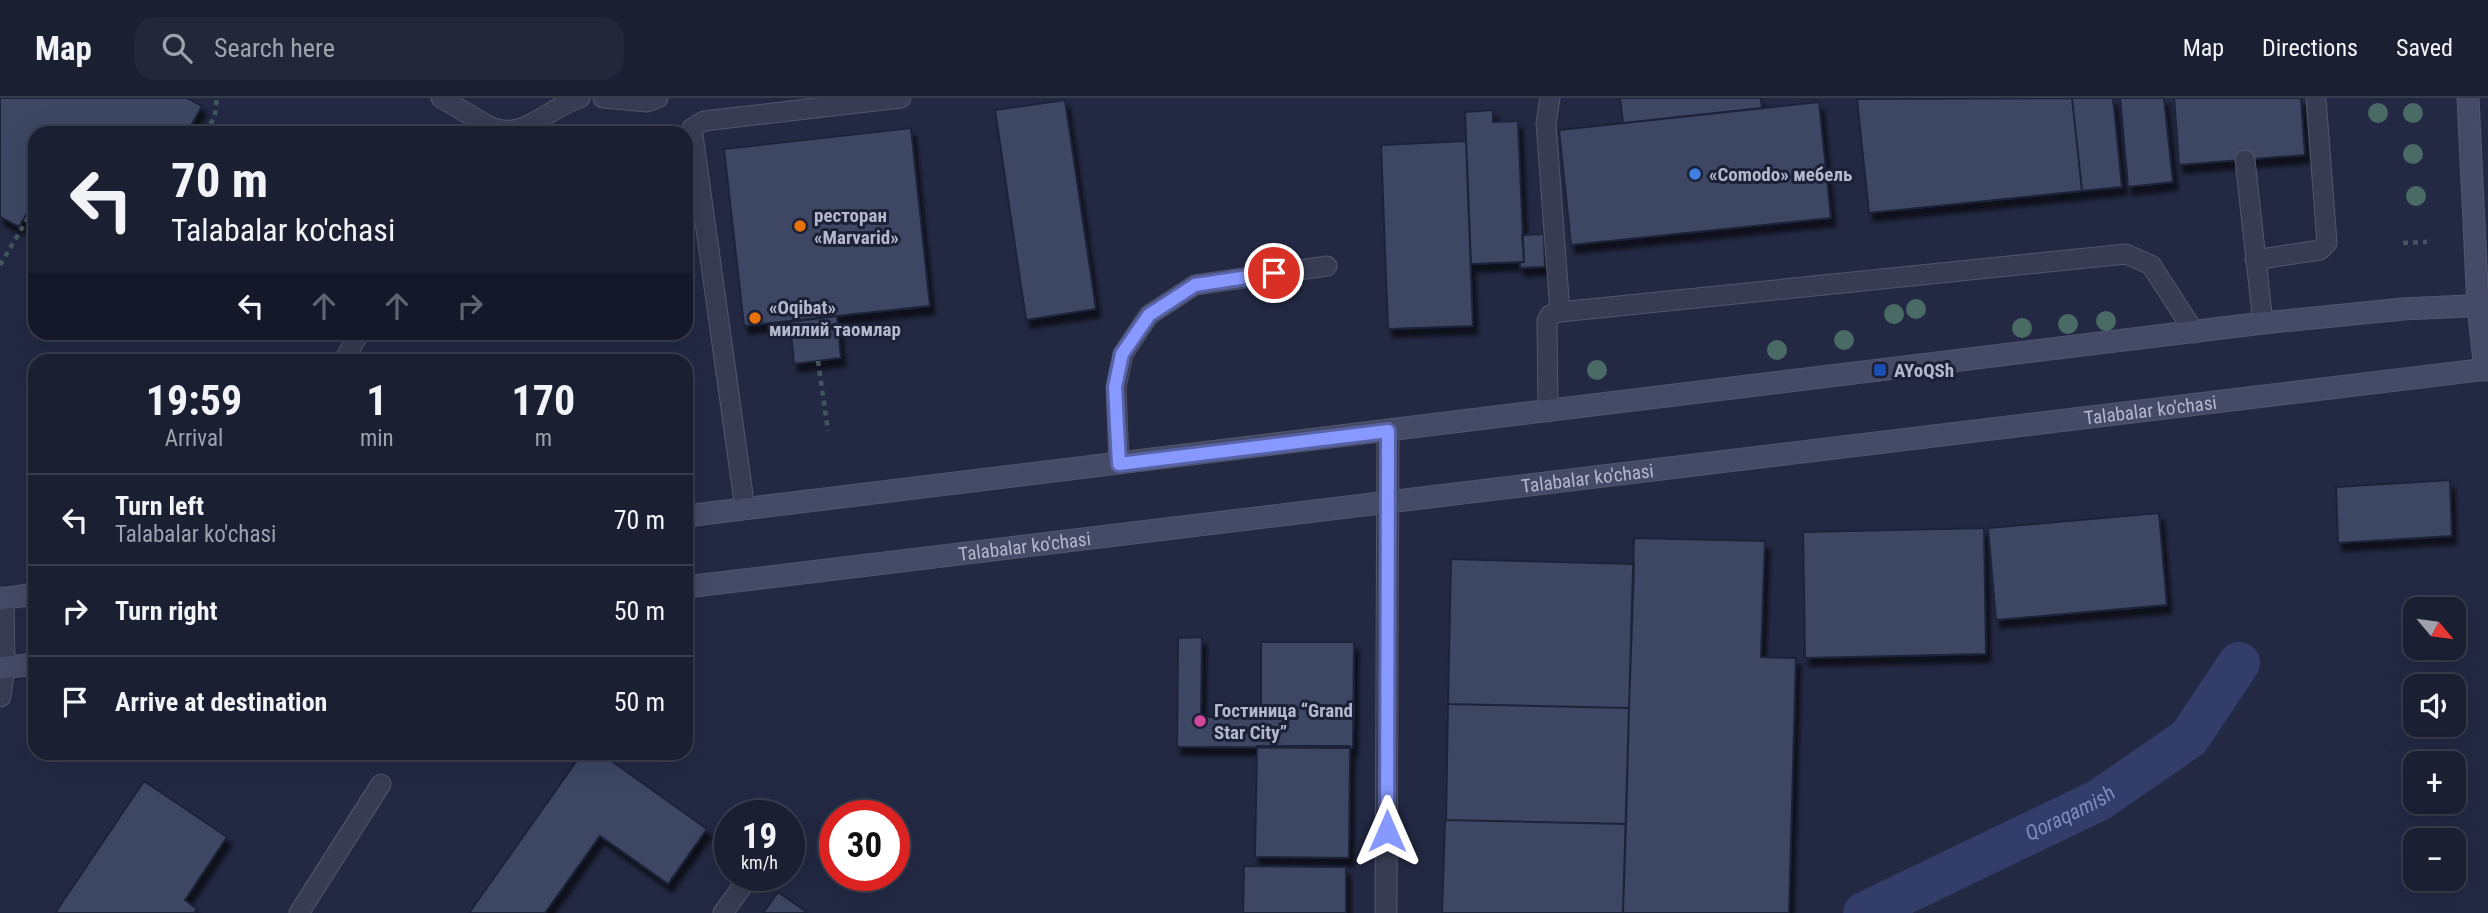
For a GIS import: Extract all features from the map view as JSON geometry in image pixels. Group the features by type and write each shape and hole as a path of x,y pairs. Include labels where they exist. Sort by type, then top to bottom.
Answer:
{"main road":[{"path":"2468,98 2487,370"},
{"path":"693,515 2263,323 2403,309 2483,306"},
{"name":"Talabalar ko'chasi","path":"693,586 2487,370"},
{"path":"2,598 28,595"},
{"path":"2,668 28,665"}],"street":[{"path":"1386,913 1388,431"},
{"path":"0,696 2,598"}],"lane":[{"path":"440,98 476,126"},
{"path":"603,98 648,102 658,98"},
{"path":"693,127 704,121 901,98"},
{"path":"1550,98 1546,123 1560,312"},
{"path":"2255,260 2320,250 2327,243 2316,98"},
{"path":"528,126 569,100"},
{"path":"693,135 745,509"},
{"path":"2245,160 2263,323"},
{"path":"1548,412 1546,321 1550,315 1560,312 2126,254 2151,264 2195,332"},
{"path":"1119,464 1115,387 1122,354 1149,315 1195,285 1327,266"},
{"path":"299,913 381,784"},
{"path":"723,913 739,891"}],"path":[{"path":"210,126 215,115 217,98"},
{"path":"0,265 28,218"},
{"path":"2403,243 2427,242"},
{"path":"818,361 828,431"}],"building":[{"path":"0,98 187,98 202,106 191,126 28,126 28,211 19,227 0,217"},
{"path":"1620,98 1761,98 1762,108 1623,123"},
{"name":"«Comodo» мебель","path":"2072,98 2082,191 1869,213 1857,99"},
{"path":"2072,98 2113,98 2122,187 2082,191"},
{"path":"2120,98 2164,98 2173,182 2128,187"},
{"path":"2174,98 2301,98 2305,155 2179,165"},
{"path":"1065,100 1096,309 1026,320 995,110"},
{"name":"«Comodo» мебель","path":"1819,102 1831,218 1571,245 1559,130"},
{"path":"1493,110 1493,122 1518,121 1524,262 1471,264 1465,112"},
{"path":"911,128 930,306 744,326 724,149"},
{"path":"1466,141 1473,326 1388,329 1381,145"},
{"path":"1544,234 1545,267 1520,268 1520,262 1524,262 1522,235"},
{"path":"837,316 841,358 794,364 790,322"},
{"path":"2450,480 2452,536 2338,543 2336,487"},
{"path":"2159,513 2167,605 1996,620 1988,528"},
{"path":"1984,528 1986,654 1805,658 1803,532"},
{"path":"1634,538 1765,541 1761,657 1796,658 1789,913 1623,913"},
{"path":"1451,559 1634,564 1629,708 1448,704"},
{"path":"1202,637 1201,717 1261,717 1261,642 1354,642 1353,748 1177,747 1178,638"},
{"path":"1448,704 1629,708 1626,824 1446,820"},
{"path":"1257,746 1350,746 1349,858 1255,857"},
{"path":"577,760 610,760 707,829 668,884 600,836 545,913 469,913"},
{"path":"144,781 227,837 185,900 197,909 194,913 55,913"},
{"path":"1445,820 1626,824 1623,913 1442,913"},
{"path":"1244,866 1346,867 1346,913 1243,913"},
{"path":"778,892 808,913 763,913"}],"waterway":[{"name":"Qoraqamish","path":"1864,913 2099,800 2189,738 2239,663"}],"place":[{"name":"«Comodo» мебель","path":"1695,174"},
{"name":"ресторан «Marvarid»","path":"800,226"},
{"name":"«Oqibat» миллий таомлар","path":"755,318"},
{"name":"AYoQSh","path":"1880,370"},
{"name":"Гостиница “Grand Star City”","path":"1200,721"}],"route":[{"path":"1274,273 1195,285 1149,315 1122,354 1115,387 1119,464 1388,431 1387,831"}]}
